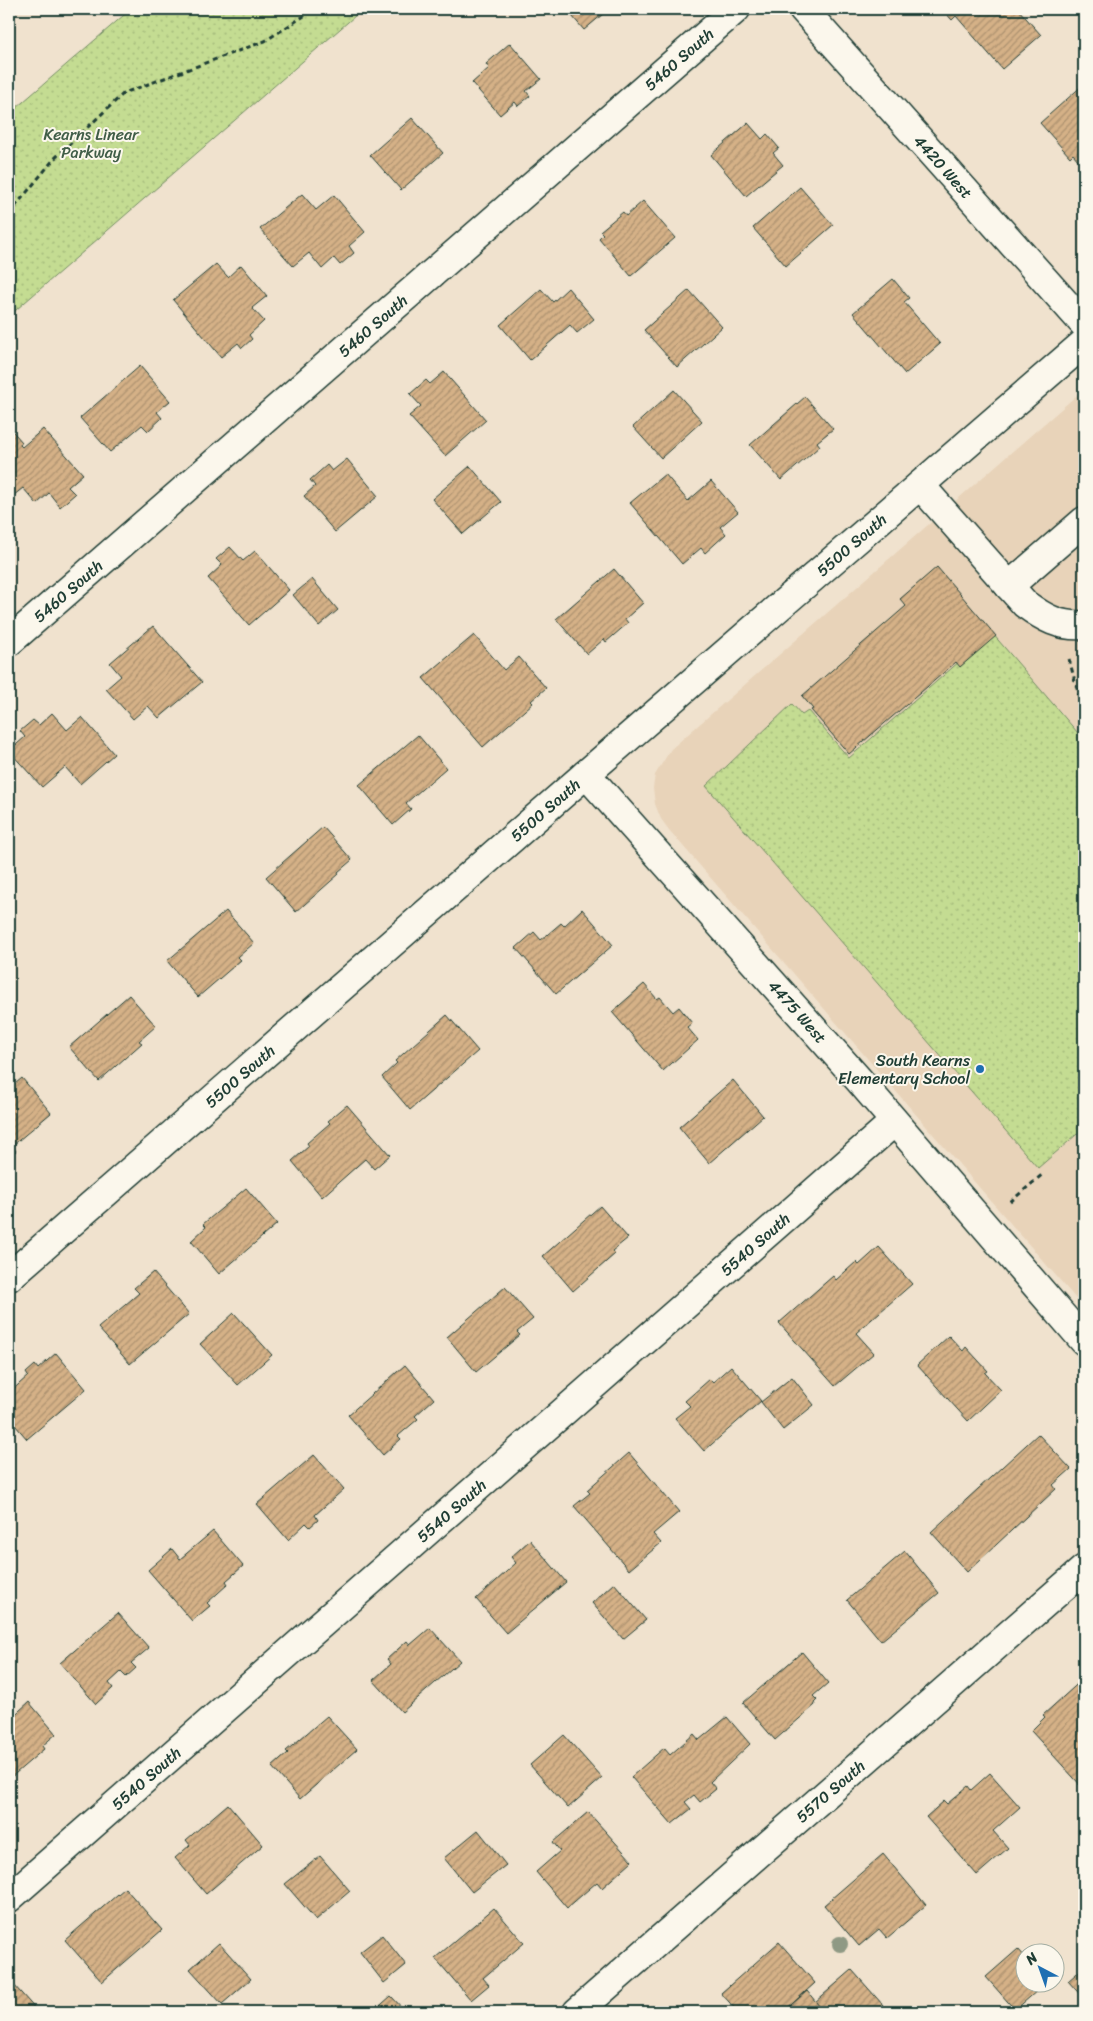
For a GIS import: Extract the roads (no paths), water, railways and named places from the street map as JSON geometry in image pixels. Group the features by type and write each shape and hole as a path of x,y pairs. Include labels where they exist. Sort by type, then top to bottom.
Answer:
{"street":[{"name":"5460 South","path":"9,642 736,9"},
{"name":"4420 West","path":"803,9 1084,324"},
{"name":"5500 South","path":"9,1277 1084,343"},
{"path":"920,485 1025,604 1044,618 1065,624 1084,626"},
{"path":"1009,586 1084,521"},
{"name":"4475 West","path":"586,774 859,1080 1084,1341"},
{"name":"5540 South","path":"9,1898 894,1122"},
{"name":"5570 South","path":"577,2012 1084,1569"}],"place":[{"name":"South Kearns Elementary School","path":"980,1069"}],"park label":[{"name":"Kearns Linear Parkway","path":"91,143"}]}
